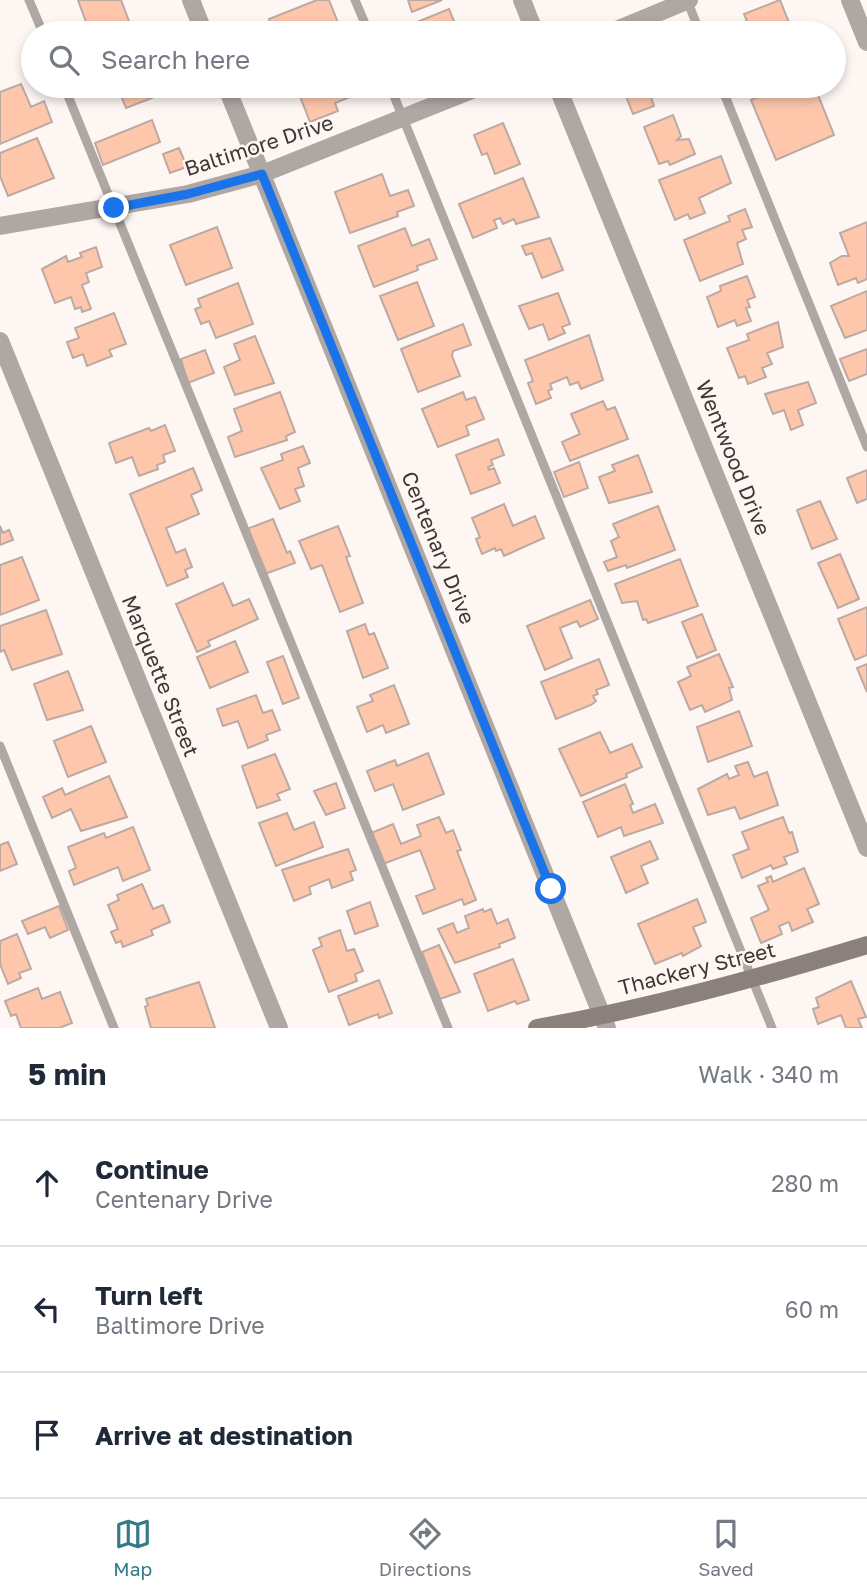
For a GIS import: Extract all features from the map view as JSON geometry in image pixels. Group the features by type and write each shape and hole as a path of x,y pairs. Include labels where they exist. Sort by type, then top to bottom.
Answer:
{"street":[{"path":"191,0 199,21"},
{"path":"522,0 530,21"},
{"path":"638,21 688,0"},
{"path":"850,0 867,42"},
{"name":"Centenary Drive","path":"231,98 605,1022"},
{"name":"Baltimore Drive","path":"0,226 188,194 262,174 453,98"},
{"name":"Wentwood Drive","path":"562,98 867,848"},
{"name":"Marquette Street","path":"0,341 279,1028"},
{"name":"Thackery Street","path":"537,1028 605,1022 867,945"}],"lane":[{"path":"29,0 38,21"},
{"path":"355,0 364,21"},
{"path":"688,0 696,21"},
{"path":"69,98 448,1028"},
{"path":"395,98 772,1028"},
{"path":"726,98 867,447"},
{"path":"0,746 114,1028"}],"building":[{"path":"78,0 121,0 129,21 86,21"},
{"path":"317,0 329,0 337,21 270,21 269,19"},
{"path":"408,0 442,0 412,12"},
{"path":"780,0 788,21 747,21 744,14"},
{"path":"449,9 454,21 419,21"},
{"path":"21,84 21,98 27,98 31,107 44,101 52,122 0,144 0,92"},
{"path":"122,98 152,98 126,108"},
{"path":"301,98 348,98 335,103 338,111 310,122"},
{"path":"627,98 651,98 654,106 633,114"},
{"path":"819,98 834,135 776,160 751,100"},
{"path":"673,115 681,136 677,140 689,139 695,154 670,165 668,161 659,164 644,127"},
{"path":"152,120 160,142 103,165 95,143"},
{"path":"503,123 520,164 495,174 487,153 482,155 474,135"},
{"path":"37,138 54,178 8,196 0,176 0,153"},
{"path":"179,148 187,167 170,173 163,154"},
{"path":"721,156 731,183 699,198 705,213 690,219 688,214 675,220 659,180"},
{"path":"382,174 390,196 408,190 414,206 397,212 398,216 350,233 335,192"},
{"path":"523,178 539,217 516,224 514,219 503,224 500,218 494,220 497,228 473,238 459,204"},
{"path":"745,209 752,227 742,230 746,239 737,243 743,264 700,281 684,240 730,221 728,216"},
{"path":"867,222 867,279 858,283 856,278 838,285 830,263 842,256 849,256 840,233"},
{"path":"217,227 232,268 186,285 170,245"},
{"path":"405,228 412,246 429,239 437,259 417,266 418,270 374,287 358,246"},
{"path":"550,238 563,270 542,278 532,253 526,255 522,246"},
{"path":"96,247 102,267 86,273 89,282 82,285 91,309 82,312 81,307 75,309 71,297 55,303 42,269 66,256 68,262 82,257 80,253"},
{"path":"747,276 755,297 747,300 750,307 746,308 751,321 737,326 735,320 718,327 707,297 721,291 720,286"},
{"path":"417,282 434,326 398,340 380,296"},
{"path":"238,283 253,324 216,338 209,321 201,324 195,309 201,307 198,299"},
{"path":"867,291 867,330 845,338 831,306"},
{"path":"558,293 570,324 562,327 565,333 549,340 543,324 529,329 519,306"},
{"path":"114,313 126,344 109,350 112,356 87,366 83,354 73,358 67,342 79,338 75,328"},
{"path":"778,322 783,347 767,353 772,364 762,368 766,377 748,384 745,376 739,378 727,348 749,340 747,334"},
{"path":"463,324 471,345 453,351 452,356 460,376 418,392 401,349"},
{"path":"589,335 603,380 581,389 578,382 570,385 567,377 550,384 552,389 548,391 551,398 536,404 528,383 533,381 525,360"},
{"path":"255,336 274,383 235,395 224,367 240,360 234,344"},
{"path":"867,349 867,374 849,381 840,359"},
{"path":"205,350 214,373 188,383 181,359"},
{"path":"808,382 816,403 798,410 803,425 791,430 784,410 773,414 765,394"},
{"path":"280,392 295,432 286,436 287,440 235,457 228,437 242,431 234,409"},
{"path":"463,392 466,400 475,397 484,419 466,426 469,435 438,447 422,409"},
{"path":"603,401 607,410 615,407 628,439 570,461 562,442 580,434 571,414"},
{"path":"165,425 175,451 163,455 165,462 157,465 158,469 139,476 132,457 116,463 109,443"},
{"path":"498,439 504,455 491,460 493,465 488,467 489,470 494,468 500,483 471,494 456,455"},
{"path":"303,446 310,463 298,468 304,486 295,489 300,501 280,509 261,468 283,460 281,454"},
{"path":"638,455 652,492 609,503 599,477 615,471 612,465"},
{"path":"579,462 588,488 564,497 554,472"},
{"path":"193,468 202,490 191,495 199,514 166,528 176,553 185,549 192,567 185,570 188,577 167,586 130,494"},
{"path":"867,470 867,499 857,503 847,478"},
{"path":"820,501 837,539 812,549 797,510"},
{"path":"504,504 513,526 535,516 544,538 504,556 501,549 496,551 495,548 482,554 476,539 480,537 472,518"},
{"path":"658,506 675,550 627,568 626,565 608,571 604,562 617,557 611,541 619,537 613,524"},
{"path":"273,519 287,553 290,551 295,563 265,574 247,529"},
{"path":"0,526 3,533 9,530 13,540 0,545"},
{"path":"338,526 350,556 346,557 363,603 340,612 322,565 311,569 299,541"},
{"path":"840,554 859,599 838,608 818,563"},
{"path":"22,557 39,600 0,615 0,565"},
{"path":"680,559 698,606 648,623 646,619 643,620 637,601 622,603 615,584"},
{"path":"223,583 233,606 249,599 258,619 208,641 210,646 197,652 176,604"},
{"path":"590,600 598,619 580,627 577,621 560,628 572,658 545,670 527,626"},
{"path":"867,607 867,655 855,660 838,619"},
{"path":"46,610 62,654 12,670 4,650 0,652 0,626"},
{"path":"702,614 716,650 697,658 682,622"},
{"path":"365,624 369,635 374,633 388,668 363,678 347,631"},
{"path":"235,641 248,672 210,688 197,657"},
{"path":"719,654 733,687 729,688 732,700 705,712 702,705 690,710 678,682 691,676 687,667"},
{"path":"283,656 299,698 283,704 267,662"},
{"path":"599,659 609,685 596,690 598,694 593,696 596,701 591,705 556,719 541,682"},
{"path":"867,664 867,692 857,668"},
{"path":"68,671 83,710 47,720 34,684"},
{"path":"394,685 409,724 386,733 383,725 367,732 357,707 373,701 370,695"},
{"path":"256,695 263,713 272,710 280,730 266,735 268,740 248,748 238,721 223,726 217,709"},
{"path":"739,711 752,746 708,762 697,727"},
{"path":"91,726 106,762 68,777 54,741"},
{"path":"600,732 610,753 632,744 642,767 626,774 627,777 581,796 559,749"},
{"path":"428,753 444,794 403,810 393,784 375,791 367,771 395,760 397,766"},
{"path":"275,754 290,789 277,794 280,800 257,808 242,766"},
{"path":"748,762 754,777 767,772 778,805 740,819 735,807 708,815 698,789 727,774 729,779 739,775 735,766"},
{"path":"109,776 127,817 81,831 71,809 52,818 43,797 62,788 65,795"},
{"path":"336,783 345,808 326,815 314,791"},
{"path":"625,784 633,804 630,805 633,813 655,804 663,823 624,836 621,827 598,837 583,802"},
{"path":"287,813 294,830 314,822 323,847 276,866 259,823"},
{"path":"439,817 446,833 453,830 461,850 457,851 476,900 464,905 462,899 423,914 416,896 435,889 420,850 383,864 371,833 393,824 401,844 421,836 417,825"},
{"path":"783,817 789,833 792,832 798,852 784,857 787,864 773,869 771,865 742,878 733,855 749,849 742,832"},
{"path":"133,827 150,870 123,881 118,867 74,885 69,871 76,868 68,847 104,833 106,838"},
{"path":"650,841 658,859 641,866 648,883 626,893 611,857"},
{"path":"8,842 17,864 0,871 0,845"},
{"path":"348,849 356,870 350,872 353,880 332,888 329,879 309,887 311,894 294,901 282,870"},
{"path":"804,868 819,904 807,909 813,922 792,931 789,922 779,926 782,934 761,943 751,918 769,910 758,886 768,882 766,878 771,876 773,882"},
{"path":"142,884 153,909 163,905 170,922 151,930 153,935 123,947 121,941 116,943 111,932 118,929 108,905 119,900 117,895"},
{"path":"697,899 706,922 693,927 701,946 683,956 682,953 655,964 638,924"},
{"path":"370,902 378,926 355,934 347,911"},
{"path":"59,906 68,930 50,938 45,927 28,934 22,921"},
{"path":"483,909 484,912 491,909 497,924 508,919 515,938 499,944 500,947 455,963 438,929 453,923 457,933 469,928 465,916"},
{"path":"340,930 347,951 354,949 363,971 355,974 357,981 329,992 313,950 322,946 319,938"},
{"path":"17,934 31,969 19,973 21,978 8,984 0,964 0,941"},
{"path":"439,945 460,992 440,999 422,952"},
{"path":"513,959 529,1000 517,1004 515,1001 488,1011 474,974"},
{"path":"379,980 392,1013 379,1018 378,1014 349,1025 338,996"},
{"path":"851,981 866,1017 858,1019 862,1028 846,1028 841,1015 818,1024 813,1009 819,1007 816,998"},
{"path":"199,982 215,1028 151,1028 145,1007 148,1005 146,999"},
{"path":"38,988 42,999 60,992 72,1023 59,1028 21,1028 16,1014 11,1016 5,1001"}],"route":[{"path":"114,208 188,194 262,174 551,889"}]}
